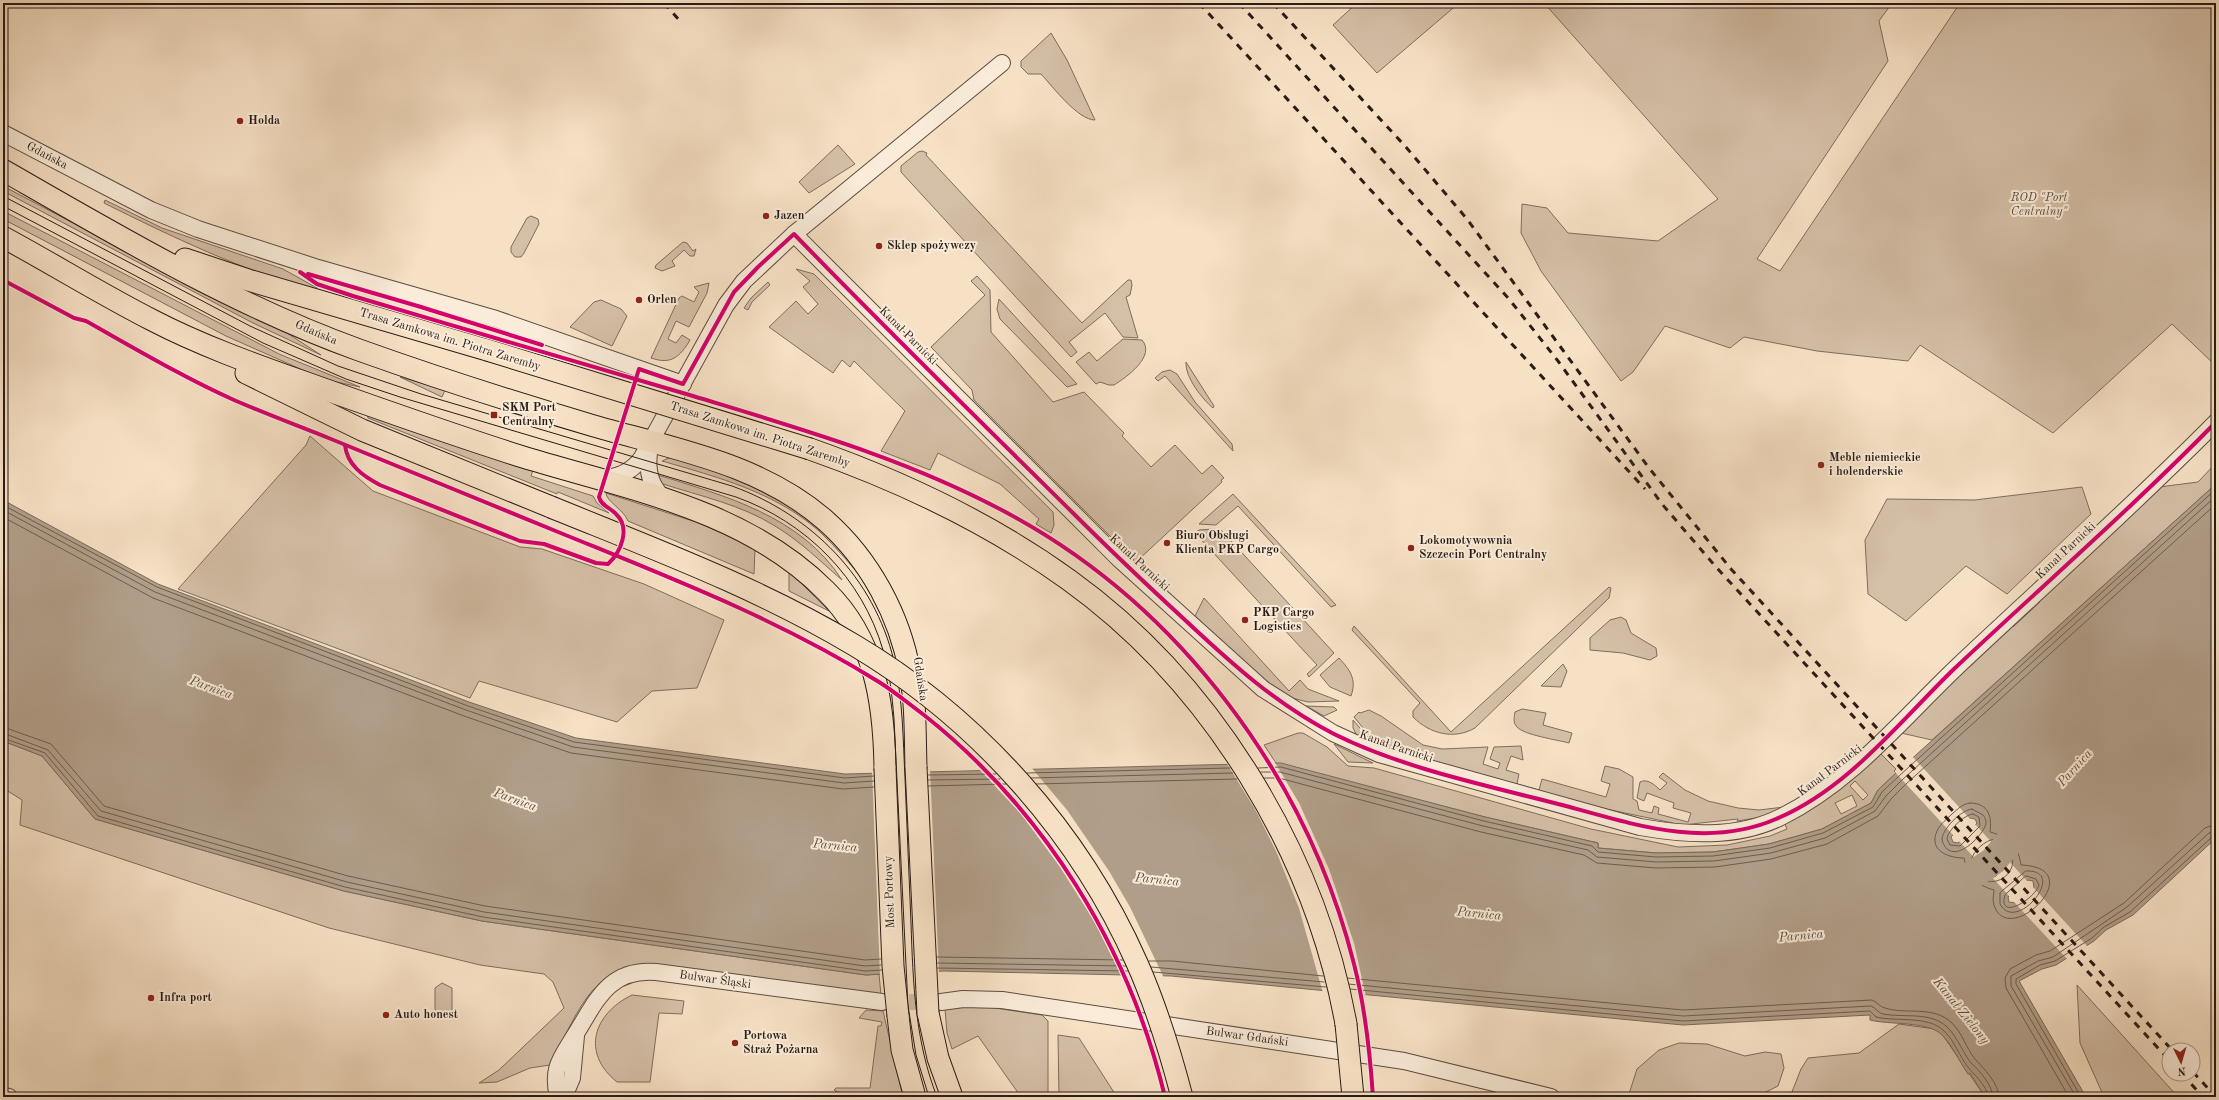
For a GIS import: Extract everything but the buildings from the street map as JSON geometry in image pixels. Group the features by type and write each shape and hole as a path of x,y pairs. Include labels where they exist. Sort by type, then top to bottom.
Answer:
{"main road":[{"name":"Gdańska","path":"3,170 83,216 229,294 342,344 519,404 722,463 767,482 811,509 825,520 848,544 883,594 903,643 912,689 916,767 935,1008"},
{"name":"Trasa Zamkowa im. Piotra Zaremby","path":"83,216 153,246 222,272 784,440 884,477 937,501 995,532 1070,580 1108,612 1167,669 1205,713 1250,777 1286,842 1315,909 1336,976 1346,1024 1353,1097"},
{"path":"3,237 232,365 331,416 736,584 834,633 872,656 917,687 984,745 1064,837 1110,910 1129,947 1149,992 1169,1049 1182,1097"},
{"path":"153,321 223,351 306,383 481,444 665,500"},
{"name":"Most Portowy","path":"665,500 717,518 761,540 798,566 838,604 862,640 876,676 883,716 893,966 902,1050 915,1097"},
{"path":"935,1008 938,1058 952,1097"}],"street":[{"path":"592,478 611,478 625,473 637,465 734,292 758,267 794,234 1002,63"},
{"name":"Gdańska","path":"3,133 138,204 177,221 232,241 318,268 496,319 682,384"},
{"name":"Kanał Parnicki","path":"794,234 1118,558 1244,674 1282,703 1333,733 1402,762 1640,827 1671,832 1695,834 1722,832 1759,825 1780,818 1824,791 1875,750 1947,676 2216,422"},
{"path":"651,442 648,457 649,474 655,489 665,500"},
{"name":"Bulwar Śląski","path":"558,1097 556,1071 590,1007 600,994 619,980 640,973 672,974 882,1002"},
{"name":"Bulwar Gdański","path":"935,1008 976,999 1009,1001 1368,1055 1458,1073 1551,1097"},
{"name":"Bulwar Śląski","path":"564,1097 572,1078 576,1034"},
{"path":"3,1096 9,1097"}],"green space":[{"path":"1357,3 1459,3 1377,73 1333,25"},
{"name":"ROD \"Port Centralny\"","path":"1544,3 1892,3 1879,21 1888,61 1757,259 1780,271 1960,3 2216,3 2216,366 2172,324 2053,433 1920,345 1908,361 1817,351 1744,337 1730,348 1665,326 1633,372 1621,381 1541,271 1521,233 1522,204 1547,208 1568,233 1658,241 1718,199"},
{"path":"1051,33 1067,60 1095,120 1088,119 1081,115 1041,74 1028,74 1021,67 1021,61"},
{"path":"838,145 855,164 809,193 799,182"},
{"path":"922,151 927,153 926,155 1082,323 1128,280 1131,280 1132,285 1130,295 1126,297 1138,338 1123,337 1105,313 1069,342 1077,352 1071,357 901,172 901,166 918,152"},
{"path":"3,186 187,283 287,333 321,355 253,323 3,191"},
{"path":"105,200 162,228 283,269 317,288 316,292 261,274 208,252 104,203"},
{"path":"3,211 279,354 360,387 323,379 226,336 3,219"},
{"path":"531,216 538,219 539,224 524,253 521,257 515,257 511,252 511,247 527,218"},
{"path":"683,242 687,243 693,251 696,249 694,256 690,256 684,250 672,261 675,266 662,271 655,268 656,265"},
{"path":"796,269 814,274 1053,512 1054,525 1051,533 1036,524 1039,519 1000,484 938,453 930,470 881,451 905,411 854,361 850,367 842,360 833,373 769,327 796,301 808,314 818,304 803,287 810,281"},
{"path":"977,276 990,290 991,332 1053,402 1084,392 1124,433 1122,436 1151,467 1175,445 1202,474 1212,465 1224,478 1221,480 1222,482 1136,562 974,400 972,390 931,347 985,295 971,281"},
{"path":"768,282 770,285 752,302 748,310 744,308 751,298"},
{"path":"709,283 707,293 689,327 676,321 668,339 676,343 682,335 690,340 679,355 664,361 651,358 679,298 682,296 694,302 699,292 694,287"},
{"path":"999,299 1077,384 1067,387 1000,319 997,309"},
{"path":"601,300 621,309 627,316 612,346 570,327 594,302"},
{"path":"1123,339 1142,340 1145,346 1143,359 1126,377 1114,385 1100,382 1096,384 1076,362 1089,352 1097,361"},
{"path":"1186,362 1214,406 1213,408 1204,399 1191,381 1186,368"},
{"path":"1170,370 1177,374 1195,402 1232,444 1233,451 1165,376 1158,381 1155,378 1162,372"},
{"path":"400,377 445,390 442,397"},
{"path":"367,414 533,470 531,476 593,496 597,503 609,513 558,492 557,494 368,418"},
{"path":"310,436 373,491 520,547 542,549 644,584 724,620 697,688 652,691 617,722 479,681 470,698 178,589 306,445"},
{"path":"671,457 716,470 739,479 762,489 804,514 839,546 866,583 831,543 802,517 784,506 745,487 662,461"},
{"path":"2216,463 2216,484 1932,740 1901,733 2011,625 2013,627 2040,602 2038,600 2159,487 2198,482"},
{"path":"658,475 735,501 760,511 783,524 805,540 825,558 842,580 793,538 775,526 749,512 663,484 658,481"},
{"path":"2082,487 2091,514 2007,594 1966,566 1906,621 1868,594 1865,540 1887,499 1975,500"},
{"path":"606,493 699,523 755,548 754,574 628,521 623,513 609,499"},
{"path":"1233,494 1336,605 1331,607 1238,506 1216,525 1199,524"},
{"path":"1214,529 1222,531 1334,653 1309,677 1307,674 1317,665 1195,533 1199,530"},
{"path":"789,571 829,611 789,591"},
{"path":"1609,587 1611,588 1609,598 1475,728 1459,734 1435,731 1427,728 1413,717 1413,711 1420,703 1352,630 1354,626 1451,732"},
{"path":"1204,598 1289,691 1300,680 1308,689 1339,701 1308,702 1292,698 1281,692 1243,662 1195,616"},
{"path":"1621,617 1626,620 1631,633 1656,648 1657,656 1650,660 1623,653 1590,650 1590,638 1610,620"},
{"path":"1339,658 1349,671 1353,680 1353,690 1351,696 1330,687 1320,675"},
{"path":"1563,664 1567,671 1561,687 1541,686"},
{"path":"1306,706 1334,707 1337,710 1324,716"},
{"path":"1522,709 1546,713 1543,725 1572,733 1569,743 1534,735 1521,730 1514,722 1514,718 1515,712"},
{"path":"1369,710 1381,716 1423,745 1442,749 1488,747 1483,764 1498,769 1500,763 1490,759 1494,747 1521,746 1523,760 1511,756 1506,770 1519,774 1517,784 1539,790 1542,779 1606,797 1610,784 1601,781 1605,766 1619,769 1633,777 1633,799 1637,801 1639,810 1652,813 1654,806 1659,808 1658,814 1688,822 1691,813 1673,808 1674,803 1647,793 1644,801 1637,798 1640,782 1648,781 1660,790 1667,783 1659,777 1663,773 1685,790 1708,801 1738,808 1759,810 1784,807 1768,816 1737,821 1738,819 1682,825 1587,805 1378,746 1354,717 1359,712"},
{"path":"1353,720 1373,743 1358,738 1353,728"},
{"path":"1298,733 1303,733 1327,747 1348,766 1374,768 1591,829 1678,847 1727,845 1770,836 1787,829 1784,822 1880,753 1896,769 1894,771 1896,773 1878,790 1871,803 1822,829 1769,844 1713,852 1656,853 1598,848 1598,843 1485,817 1276,763 1264,745","holes":["1855,781 1868,795 1863,800 1850,786","1852,795 1857,806 1841,814 1835,803"]},
{"path":"3,741 42,756 95,819 344,891 482,921 866,975 879,974 881,995 663,965 639,965 619,970 603,980 590,993 569,1027 550,1065 530,1068 497,1082 479,1083 499,1070 564,1008 553,982 544,974 480,965 329,928 20,825 22,800 3,788"},
{"path":"1334,744 1373,763 1348,762"},
{"path":"442,983 452,988 452,1013 445,1017 437,1014 435,1009 435,988"},
{"path":"2077,985 2161,1078 2161,1082 2164,1082 2178,1097 2104,1097 2080,1043"},
{"path":"632,995 684,1001 682,1014 659,1013 650,1082 617,1082 606,1071 599,1059 596,1047 596,1035 601,1023 608,1013 619,1003"},
{"path":"981,1006 1042,1015 1048,1021 1048,1097 1021,1097 978,1036 952,1049 947,1033 945,1009"},
{"path":"866,1010 883,1011 903,1097 848,1097 834,1090 836,1088 870,1088 878,1026 881,1026 882,1022 859,1018"},
{"path":"1899,1024 1935,1029 1942,1034 1985,1097 1790,1097 1801,1069 1808,1058 1859,1053"},
{"path":"1058,1035 1079,1038 1117,1097 1059,1097"},
{"path":"1679,1043 1707,1044 1745,1056 1765,1052 1781,1054 1784,1068 1778,1086 1756,1097 1628,1097 1637,1069 1659,1050"}],"water":[{"name":"Kanał Zielony","path":"2216,484 2216,838 2133,915 2106,930 2094,941 2056,965 2042,969 2019,981 2086,1097 1985,1097 1970,1073 1968,1074 1942,1035 1928,1027 1919,1025 1870,1020 1870,1015 1683,1025 1171,976 944,971 866,975 482,921 344,891 95,819 42,756 3,741 3,500 158,584 469,702 576,738 845,774 1281,763 1485,817 1598,843 1598,848 1656,853 1713,852 1769,844 1822,829 1871,803 1878,790","holes":["1970,818 1975,819 1977,823 1958,843 1953,842 1951,837","1996,848 2005,862 1990,873 1980,860","2028,880 2033,881 2034,888 2016,903 2009,902 2008,897"]}],"pier":[{"path":"1912,756 1971,820 1954,836 1895,772"},
{"path":"1274,761 1299,803 1329,869 1354,943 1366,997 1323,993 1299,908 1276,851 1256,811 1226,762"},
{"path":"1031,767 1067,810 1109,871 1130,907 1164,978 1122,977 1094,921 1060,867 1021,814 978,768"},
{"path":"930,769 939,973 880,976 872,770"},
{"path":"1974,823 2028,882 2011,898 1958,840","holes":["1994,850 2003,861 1992,872 1982,861"]},
{"path":"2032,886 2088,948 2068,960 2014,902"}],"waterway":[{"name":"Parnica","path":"1952,888 1993,861 2024,825"}],"tunnel":[{"path":"885,1002 938,1002"}],"tram line":[{"path":"3,196 250,326 338,366 421,394 732,486 761,498 788,514 813,532 836,553 855,577 872,603 885,631 897,675 903,734 916,1012 924,1055 937,1097"},
{"path":"3,206 263,343 346,379 400,397 736,497 762,508 786,521 808,537 828,556 846,577 861,599 874,624 883,650 889,676 894,719 908,1006 916,1055 929,1097"}],"railway":[{"path":"664,3 681,22"},
{"path":"1199,3 1645,489"},
{"path":"1239,3 1509,299 1558,361 1662,504 1716,567 2161,1051"},
{"path":"1273,3 1405,146 1467,219 1649,468 1731,569 2165,1042"},
{"path":"2201,1081 2216,1097"},
{"path":"2189,1082 2203,1097"}],"cycle path":[{"path":"345,445 346,452 352,464 362,474 380,485 520,541 544,544 596,563 608,564 613,559 620,547 623,526 616,514 604,505 599,497 639,369 683,384 734,292 758,267 794,234 933,375 1129,567 1237,667 1274,697 1293,710 1334,734 1361,746 1418,767 1618,820 1671,831 1697,833 1724,832 1750,828 1776,819 1802,806 1849,772 1871,753 1954,669 2119,516 2216,422"},
{"path":"300,272 317,284 353,296 693,396 855,447 973,495 1011,515 1072,553 1129,598 1181,648 1228,704 1269,764 1304,828 1333,895 1354,964 1361,997 1369,1046 1373,1097"},
{"path":"308,274 421,307 542,345"},
{"path":"3,280 74,318 86,321 177,372 234,400 724,601 803,639 891,690 924,715 968,753 1008,794 1044,839 1076,886 1105,936 1129,988 1149,1041 1165,1097"}],"place":[{"name":"Holda","path":"240,121"},
{"name":"Jazen","path":"766,216"},
{"name":"Sklep spożywczy","path":"879,246"},
{"name":"Orlen","path":"639,300"},
{"name":"SKM Port Centralny","path":"494,415"},
{"name":"Meble niemieckie i holenderskie","path":"1821,465"},
{"name":"Biuro Obsługi Klienta PKP Cargo","path":"1167,543"},
{"name":"Lokomotywownia Szczecin Port Centralny","path":"1411,548"},
{"name":"PKP Cargo Logistics","path":"1245,620"},
{"name":"Infra port","path":"151,998"},
{"name":"Auto honest","path":"386,1015"},
{"name":"Portowa Straż Pożarna","path":"735,1043"}]}
